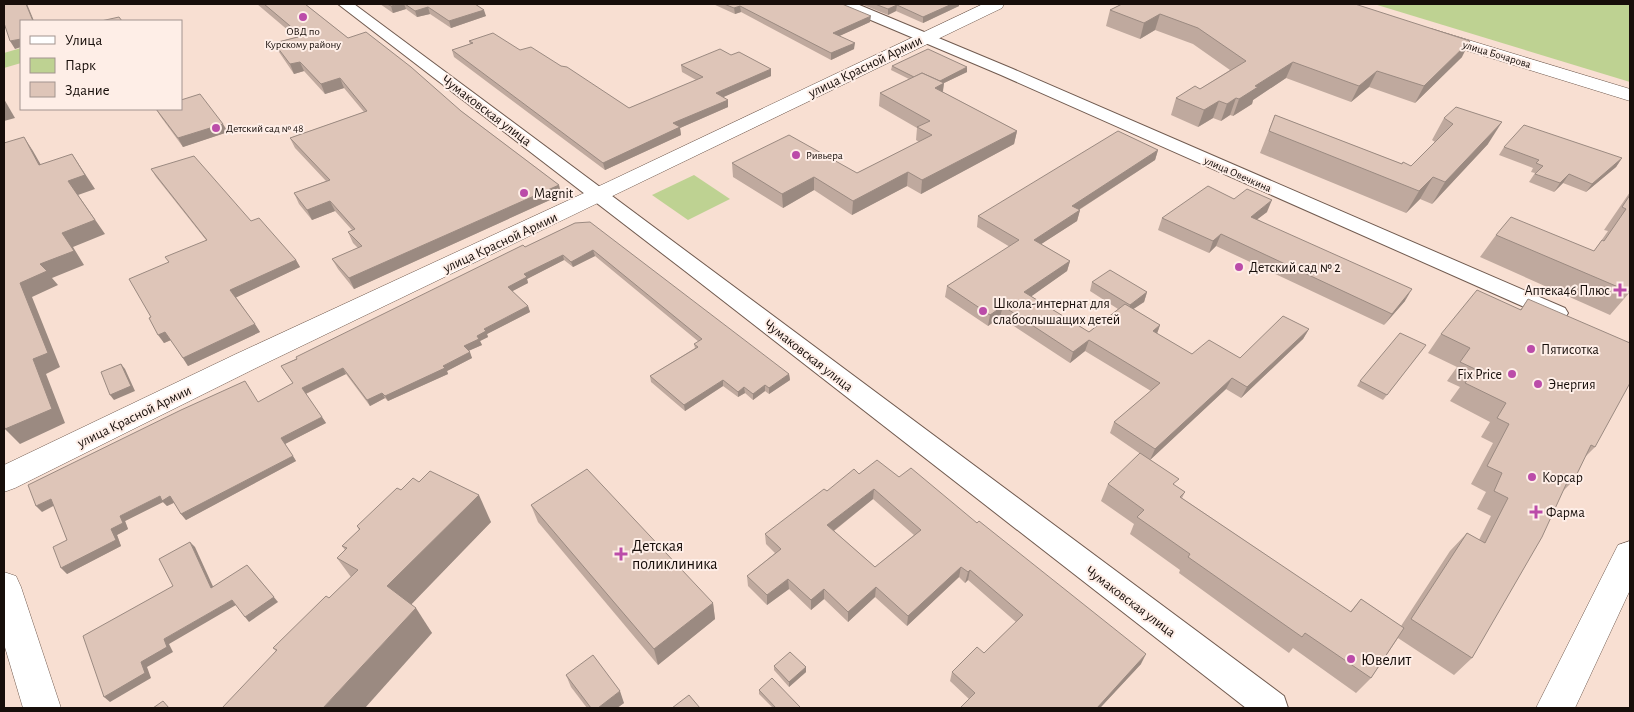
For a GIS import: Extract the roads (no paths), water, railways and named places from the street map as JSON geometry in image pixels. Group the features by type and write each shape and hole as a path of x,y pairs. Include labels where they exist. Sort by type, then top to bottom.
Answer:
{"main road":[{"name":"улица Красной Армии","path":"4,479 996,4"},
{"name":"улица Бочарова","path":"1412,28 1630,95"},
{"path":"1556,708 1630,555"},
{"path":"4,587 42,708"}],"street":[{"name":"Чумаковская улица","path":"345,4 600,195 1272,708"},
{"name":"улица Овечкина","path":"846,4 1576,321"}],"place":[{"name":"ОВД по Курскому району","path":"303,17"},
{"name":"Детский сад № 48","path":"216,128"},
{"name":"Ривьера","path":"796,155"},
{"name":"Magnit","path":"524,193"},
{"name":"Детский сад № 2","path":"1239,267"},
{"name":"Аптека46 Плюс","path":"1620,290"},
{"name":"Школа-интернат для слабослышащих детей","path":"983,311"},
{"name":"Пятисотка","path":"1531,349"},
{"name":"Fix Price","path":"1512,374"},
{"name":"Энергия","path":"1538,384"},
{"name":"Корсар","path":"1532,477"},
{"name":"Фарма","path":"1536,512"},
{"name":"Детская поликлиника","path":"621,554"},
{"name":"Ювелит","path":"1351,659"}]}
